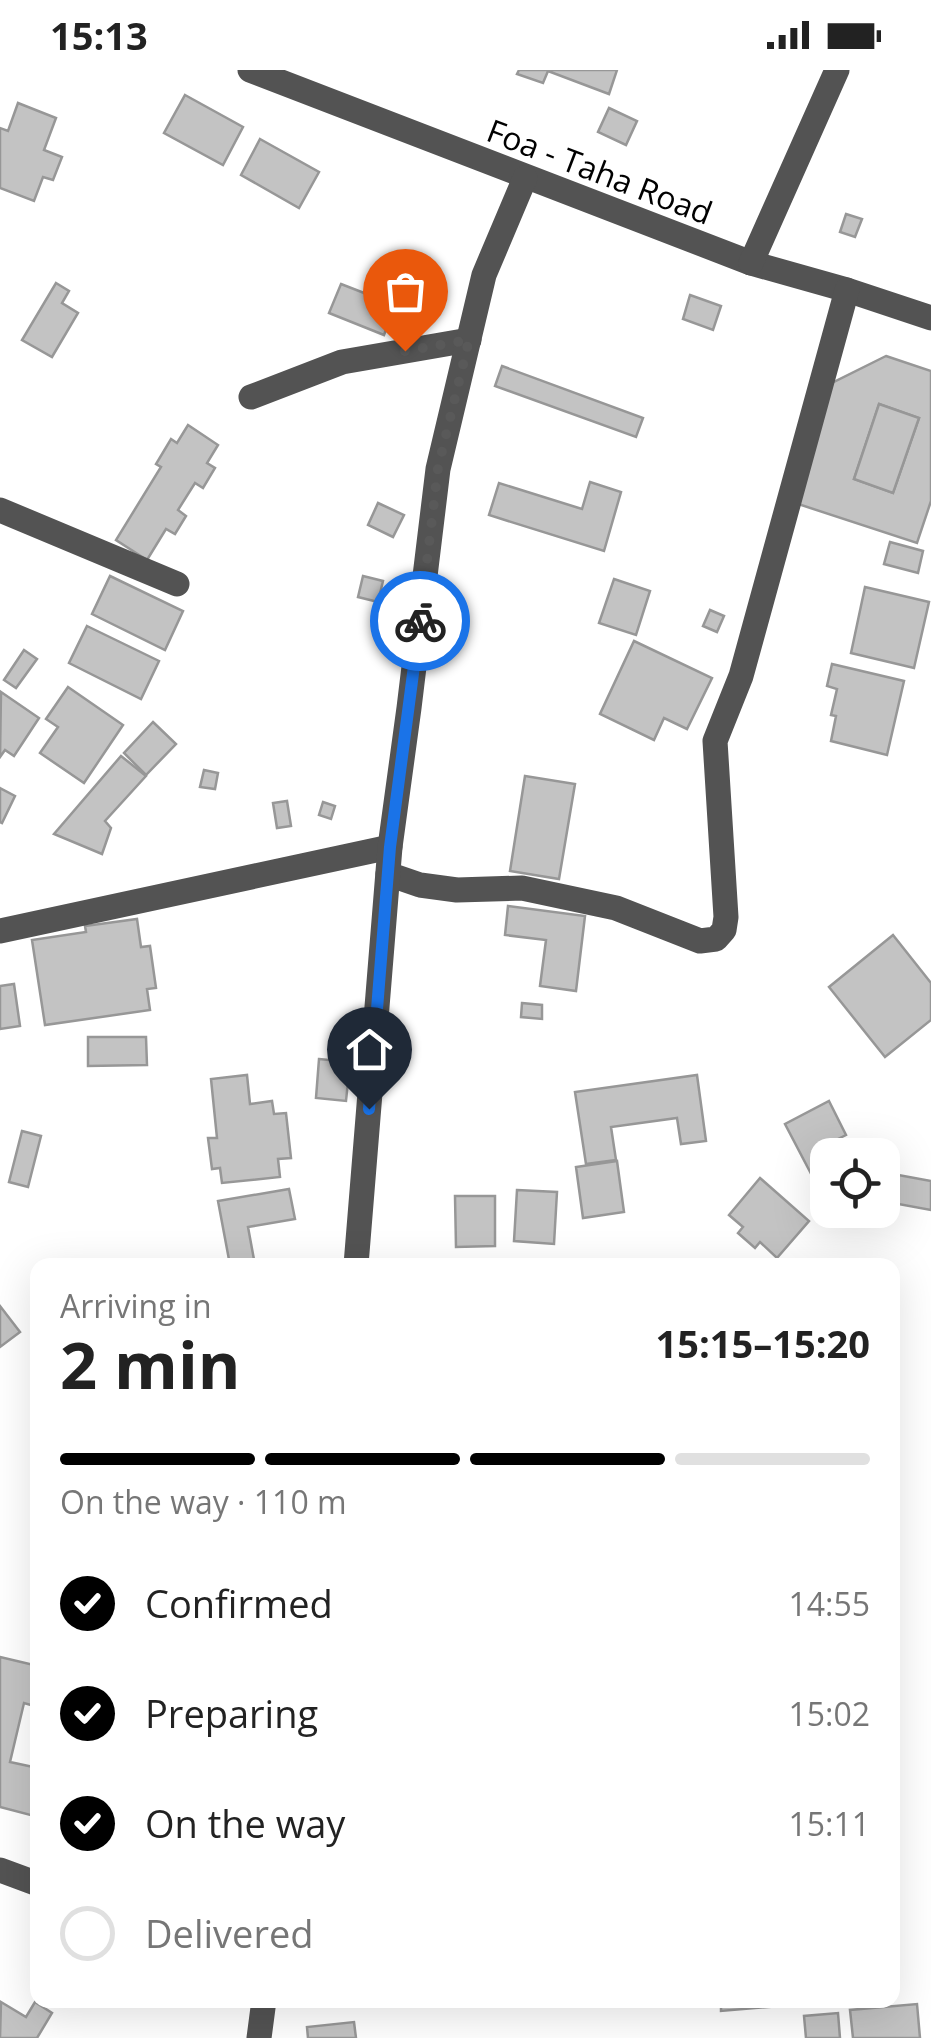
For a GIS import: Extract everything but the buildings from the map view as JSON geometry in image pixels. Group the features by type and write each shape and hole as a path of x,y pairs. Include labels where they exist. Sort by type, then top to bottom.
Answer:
{"street":[{"name":"Foa - Taha Road","path":"250,70 751,264 931,318"},
{"path":"751,264 837,70"},
{"path":"357,1258 390,847 438,468 484,275 525,178"},
{"path":"388,874 420,886 457,890 522,888 616,908 700,941 716,940 724,930 715,741 740,676 847,290"},
{"path":"251,397 342,362 469,340"},
{"path":"0,510 176,584"},
{"path":"0,932 390,847"},
{"path":"0,1870 30,1881"},
{"path":"259,2038 263,2008"}],"way so far":[{"path":"405,351 469,340 438,468 420,621"}],"route":[{"path":"369,1109 390,847 420,621"}]}
